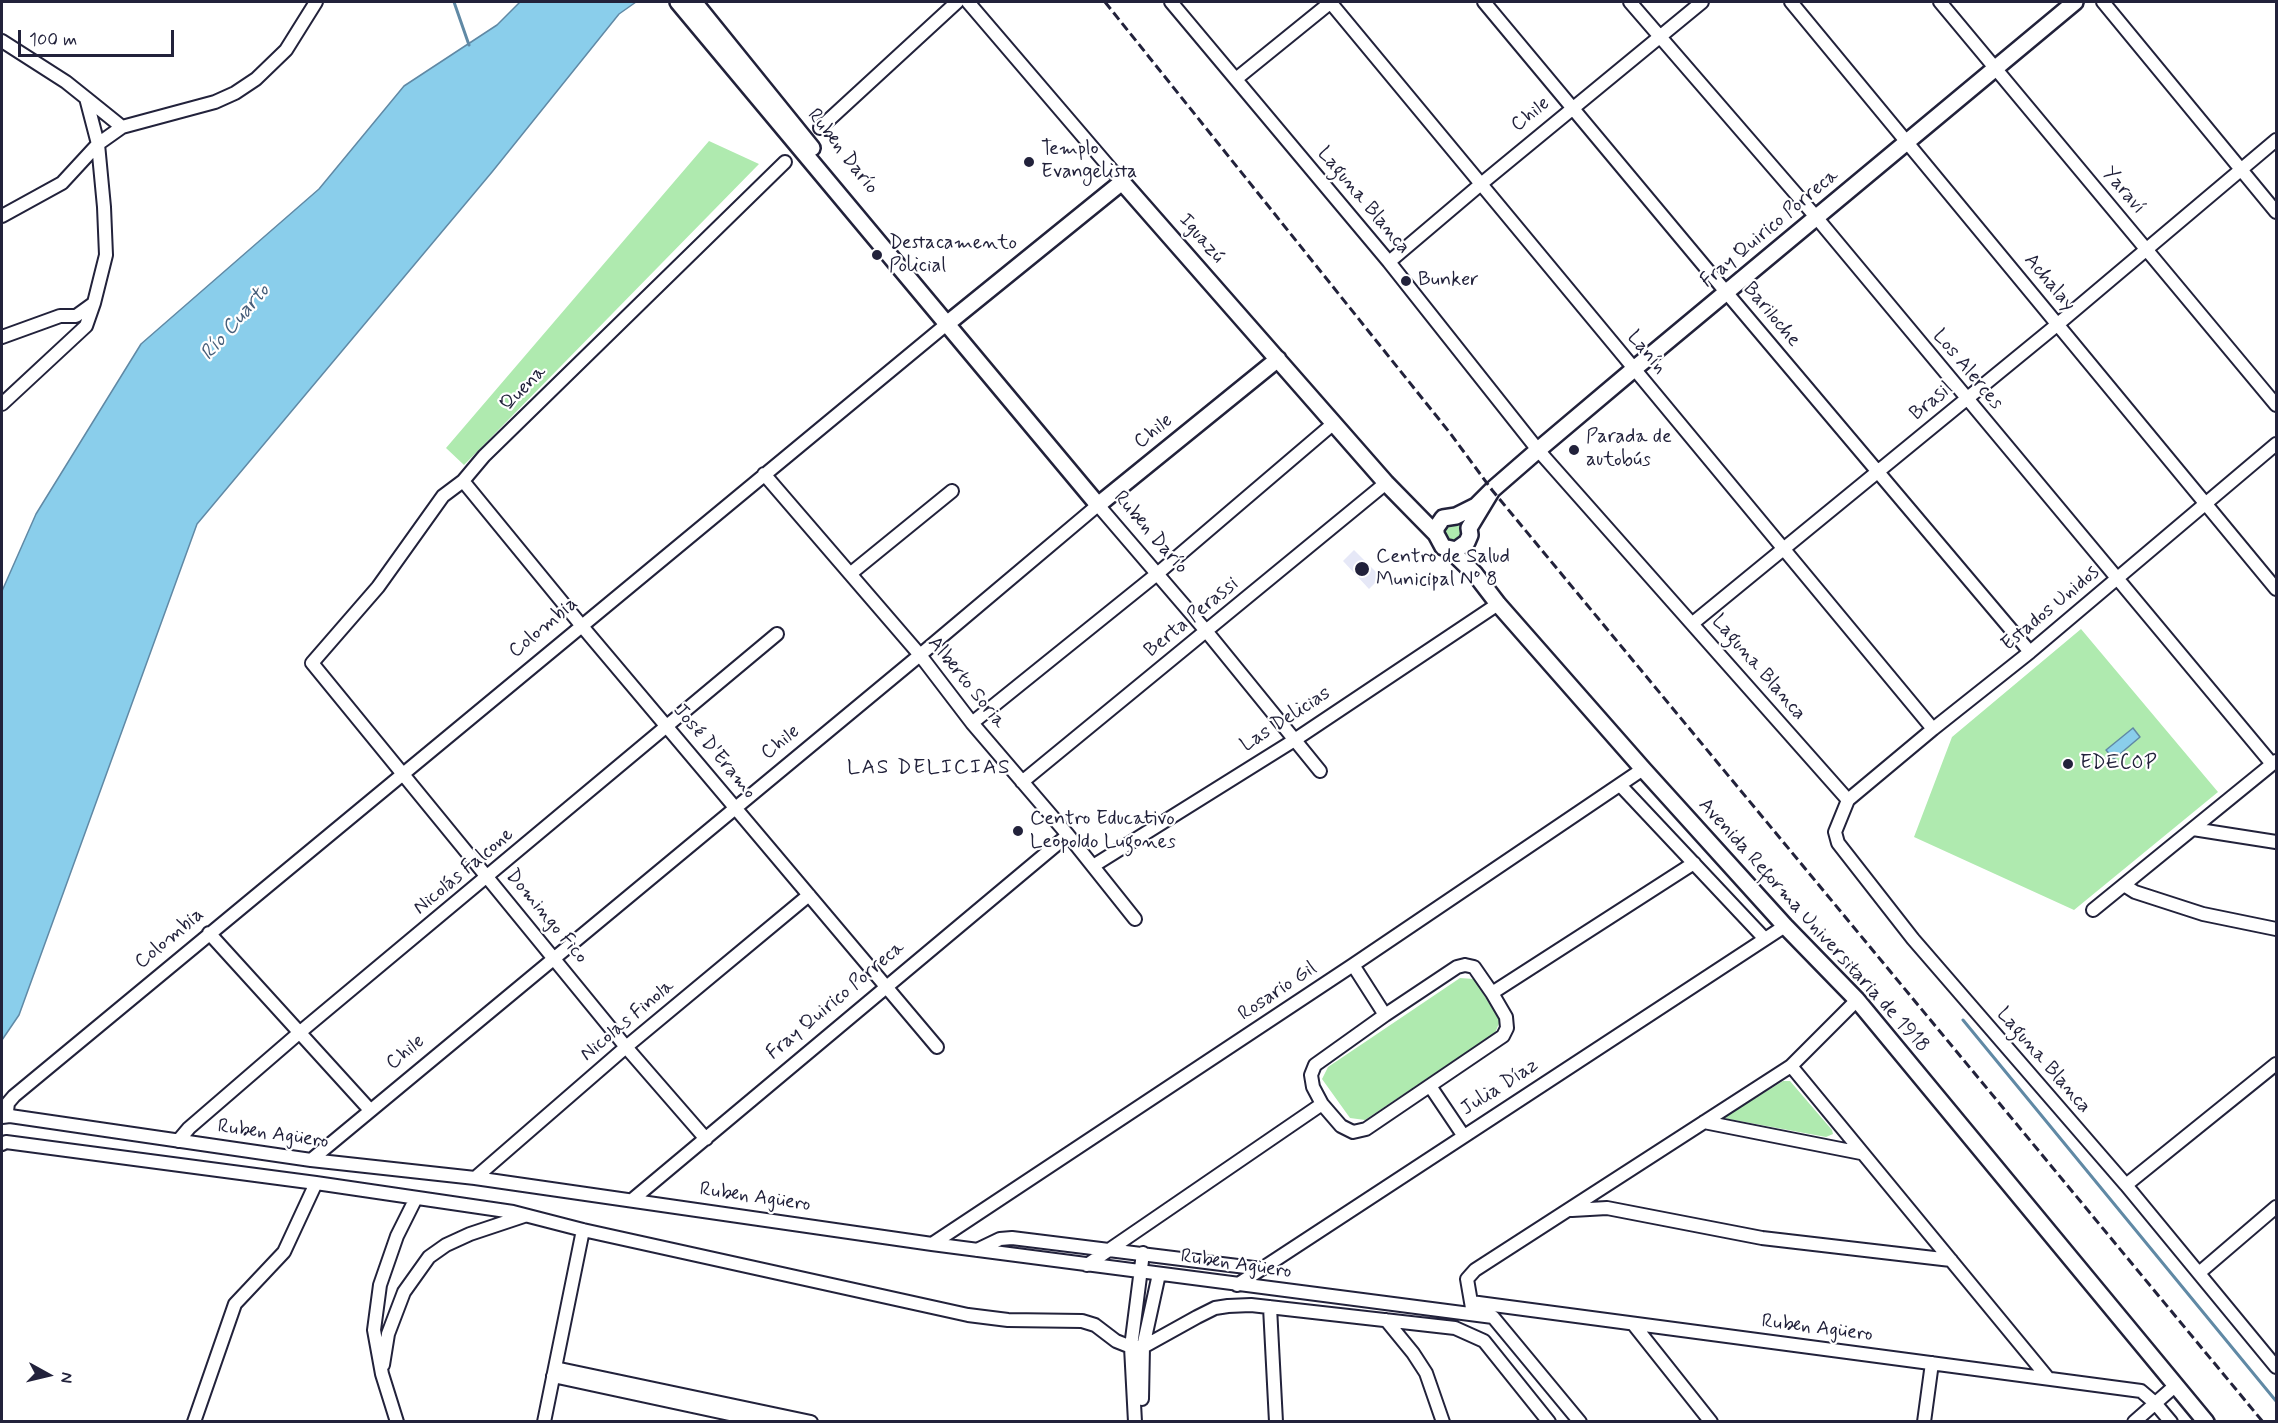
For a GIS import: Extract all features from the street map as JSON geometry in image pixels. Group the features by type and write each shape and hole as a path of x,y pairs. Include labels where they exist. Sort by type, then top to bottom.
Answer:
{"main road":[{"path":"678,2 764,96"},
{"path":"694,2 764,96"},
{"name":"Fray Quirico Porreca","path":"1449,517 1476,506 1634,369 2075,2"},
{"name":"Ruben Darío","path":"764,96 937,304 948,323 1098,506"},
{"name":"Colombia","path":"948,323 1122,182"},
{"name":"Iguazú","path":"1122,182 1386,483 1436,534"},
{"name":"Chile","path":"1098,506 1278,359"},
{"name":"Fray Quirico Porreca","path":"1468,535 1492,490"},
{"name":"Iguazú","path":"1405,504 1430,515 1449,517"},
{"path":"1475,574 1469,559 1466,522 1449,517 1436,528 1438,541 1475,574 1498,604"},
{"path":"1449,549 1462,547 1468,535"},
{"name":"Avenida Reforma Universitaria de 1918","path":"1498,604 1785,926 1857,1000 2206,1422"}],"street":[{"path":"2,216 62,183 98,144 122,127 215,102 242,88 272,66 286,50 316,2"},
{"path":"820,128 957,2"},
{"name":"Iguazú","path":"968,2 1122,182"},
{"name":"Laguna Blanca","path":"1171,2 1389,262 1538,450 1848,800 1835,832 1838,843 1913,939 2126,1185 2277,1367"},
{"path":"1236,79 1331,2"},
{"name":"Lanín","path":"1331,2 1933,729"},
{"name":"Bariloche","path":"1484,2 2030,652"},
{"name":"Los Alerces","path":"1630,2 1816,217 1966,399 2274,763"},
{"name":"Chile","path":"1389,262 1480,184 1702,2"},
{"name":"Achalay","path":"1791,2 2277,589"},
{"name":"Yaraví","path":"1940,2 2277,405"},
{"path":"2103,2 2277,212"},
{"path":"2,41 66,82 122,127"},
{"path":"2,404 81,333 86,326 94,303 106,255 98,144 86,98"},
{"name":"Brasil","path":"1693,623 2058,324 2277,140"},
{"name":"Quena","path":"312,663 378,587 443,496 463,481 484,456 785,162"},
{"path":"2,337 60,316 76,316 94,303"},
{"name":"Colombia","path":"6,1117 8,1103 14,1096 401,773 948,323"},
{"path":"972,723 1157,574 1334,423"},
{"name":"Estados Unidos","path":"1848,800 2030,652 2277,444"},
{"name":"Alberto Soria","path":"764,474 920,655 972,723 1068,835 1135,919"},
{"name":"José D'Eramo","path":"463,481 581,625 937,1047"},
{"name":"Berta Perassi","path":"1022,782 1386,483"},
{"path":"850,574 952,491"},
{"name":"Chile","path":"311,1160 1098,506"},
{"name":"Ruben Darío","path":"1098,506 1207,632 1293,741 1320,771"},
{"name":"Las Delicias","path":"1093,866 1293,741 1498,604"},
{"name":"Nicolás Falcone","path":"178,1142 189,1128 299,1033 777,634"},
{"name":"Domingo Fico","path":"312,663 626,1047 706,1139"},
{"path":"2094,910 2274,763"},
{"name":"Rosario Gil","path":"932,1244 1353,965 1643,769"},
{"path":"1620,785 1765,939"},
{"path":"2193,829 2277,842"},
{"name":"Fray Quirico Porreca","path":"632,1200 1068,835"},
{"path":"1492,993 1694,863"},
{"path":"2124,885 2135,892 2203,914 2277,929"},
{"name":"Nicolas Finola","path":"475,1179 626,1047 809,895"},
{"name":"Julia Díaz","path":"1237,1285 1785,926"},
{"path":"210,933 370,1110"},
{"path":"1353,965 1385,1015"},
{"path":"1465,965 1474,967 1492,993 1506,1017 1507,1028 1503,1036 1430,1086 1366,1129 1353,1132 1341,1125 1322,1104 1313,1087 1311,1076 1315,1065 1385,1015 1457,967 1465,965"},
{"path":"1474,1315 1467,1279 1475,1270 1791,1066 1857,1000"},
{"path":"2126,1185 2277,1064"},
{"path":"1791,1066 2048,1378"},
{"path":"1430,1086 1462,1136"},
{"path":"1087,1265 1322,1104"},
{"name":"Ruben Agüero","path":"6,1117 311,1160 632,1200 1087,1265 1493,1317 1580,1422"},
{"path":"1704,1122 1861,1153"},
{"path":"2,1144 6,1142 316,1183 513,1212 583,1230 977,1316 1008,1320 1082,1321 1095,1325 1116,1341 1137,1347 1215,1308 1240,1305 1455,1328 1484,1341 1549,1422"},
{"path":"194,1422 235,1304 284,1252 316,1183"},
{"path":"397,1422 382,1374 374,1330 380,1285 397,1236 416,1198"},
{"path":"2199,1273 2277,1207"},
{"path":"1569,1210 1607,1208 1762,1238 1951,1260"},
{"path":"382,1374 388,1334 404,1292 429,1257 446,1245 470,1234 524,1216"},
{"path":"544,1422 583,1230"},
{"path":"976,1250 1000,1239 1012,1238 1262,1269"},
{"path":"1135,1422 1140,1272 1143,1253"},
{"path":"1143,1422 1137,1347 1159,1274"},
{"name":"Ruben Agüero","path":"1471,1302 2141,1391 2155,1402"},
{"path":"1270,1307 1276,1422"},
{"path":"1386,1320 1426,1373 1443,1422"},
{"path":"1634,1325 1711,1422"},
{"path":"1924,1422 1932,1363"},
{"path":"554,1372 767,1422"},
{"path":"554,1372 811,1422"},
{"path":"2134,1422 2176,1385"},
{"path":"2155,1402 2171,1422"},
{"path":"200,1406 204,1422"}],"shaded area":[{"name":"Centro de Salud Municipal Nº 8","path":"1354,550 1381,577 1369,589 1343,561"}],"green space":[{"path":"709,141 759,164 464,465 446,448"},
{"path":"1453,523 1460,526 1463,533 1460,540 1453,543 1446,540 1443,533 1446,526"},
{"name":"EDECOP","path":"2081,629 2218,792 2074,910 1914,837 1952,737"},
{"path":"1460,978 1474,979 1500,1021 1495,1033 1365,1120 1350,1118 1322,1079 1328,1067"},
{"path":"1783,1081 1790,1081 1833,1134 1826,1137 1723,1118"}],"water":[{"name":"Río Cuarto","path":"520,2 636,2 619,14 492,172 197,524 19,1015 2,1040 2,591 36,514 141,344 319,189 404,86 497,25"},
{"path":"2133,728 2140,737 2114,759 2106,750"}],"waterway":[{"path":"454,2 469,45"},
{"path":"1963,1020 2276,1401"}],"railway":[{"path":"1105,2 1450,433 1492,490 2263,1422"}],"place":[{"name":"Templo Evangelista","path":"1029,162"},
{"name":"Destacamento Policial","path":"877,255"},
{"name":"Bunker","path":"1406,281"},
{"name":"Parada de autobús","path":"1574,450"},
{"name":"Centro de Salud Municipal Nº 8","path":"1362,569"},
{"name":"EDECOP","path":"2068,764"},
{"name":"Centro Educativo Leopoldo Lugones","path":"1018,831"}],"district":[{"name":"LAS DELICIAS","path":"929,769"}]}
